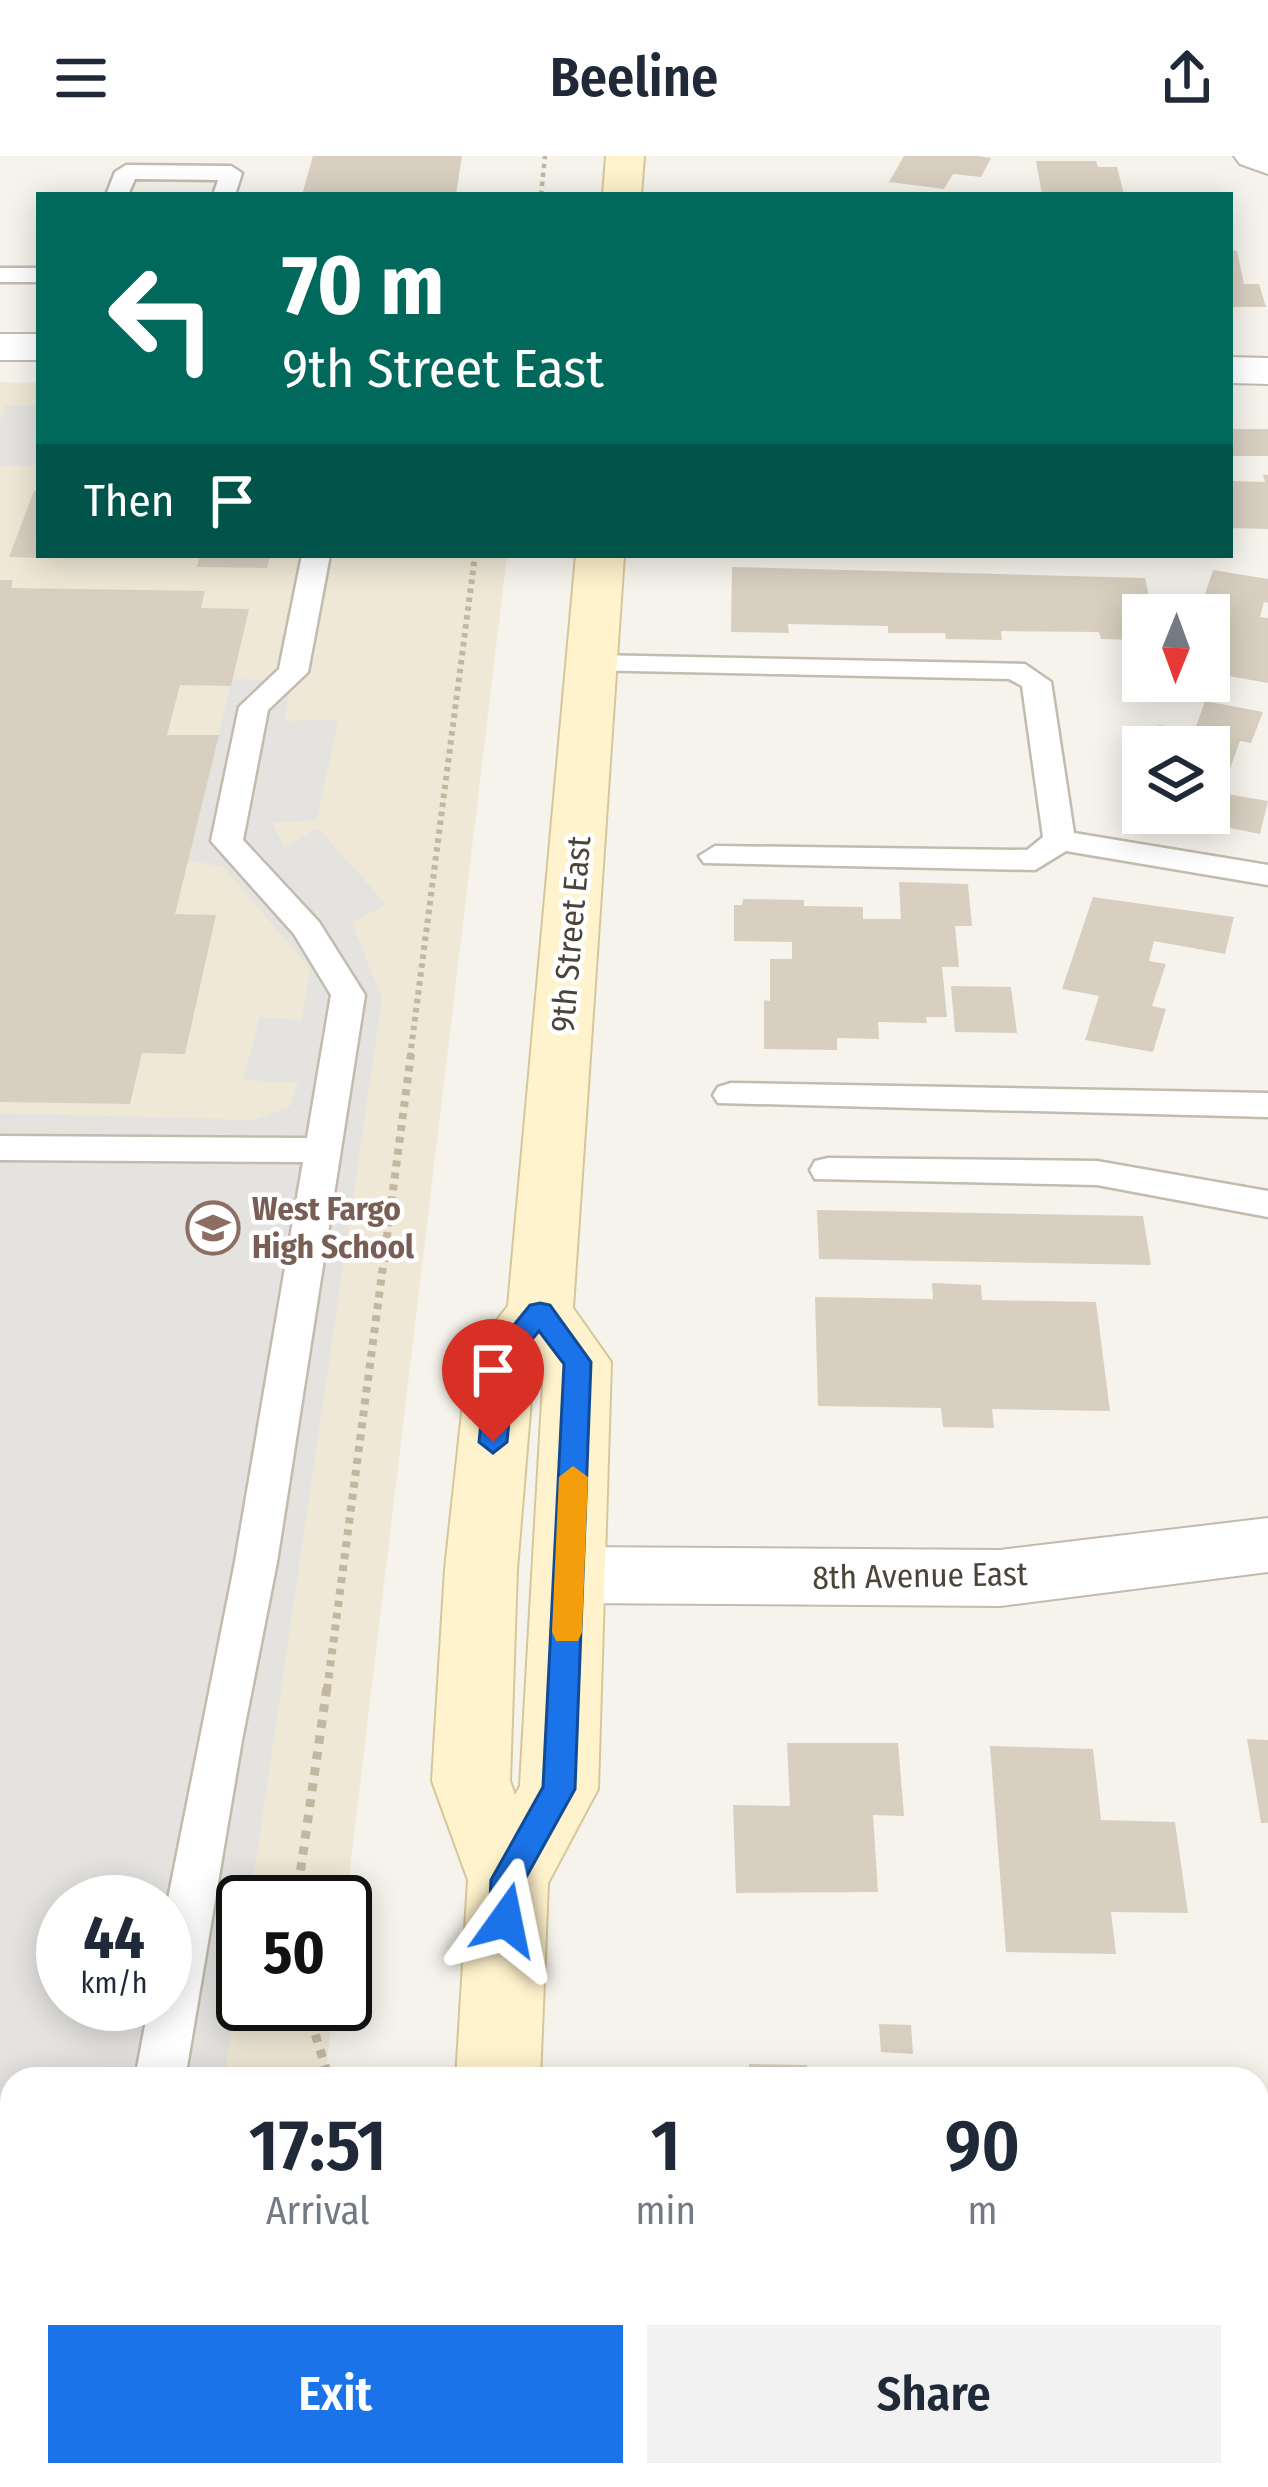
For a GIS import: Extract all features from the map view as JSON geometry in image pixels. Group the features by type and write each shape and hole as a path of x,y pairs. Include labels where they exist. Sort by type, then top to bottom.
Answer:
{"main road":[{"path":"622,192 625,156"},
{"name":"9th Street East","path":"540,1312 600,558"},
{"path":"499,2067 508,1880 472,1781 481,1569 502,1357 540,1312 578,1362 559,1789 508,1880"}],"street":[{"path":"1253,156 1268,163"},
{"path":"0,347 36,347"},
{"path":"1233,370 1268,370"},
{"name":"8th Avenue East","path":"570,1575 1000,1578 1268,1545"}],"lane":[{"path":"118,192 126,172 231,173 225,192"},
{"path":"0,275 36,275"},
{"path":"162,2067 219,1740 256,1562 348,995 307,929 227,841 254,707 293,672 315,558"},
{"path":"593,664 1015,670 1036,682 1059,840"},
{"path":"715,856 1035,860 1059,840 1268,875"},
{"path":"731,1095 1268,1105"},
{"path":"0,1148 323,1150"},
{"path":"828,1170 1097,1174 1268,1204"}],"path":[{"path":"541,192 545,156"},
{"path":"300,1875 344,1570 475,558"},
{"path":"314,2031 325,2067"}],"shaded area":[{"name":"West Fargo High School","path":"0,382 36,383 36,558 507,558 349,1875 216,1875 216,2031 331,2031 326,2067 0,2067"},
{"path":"6,405 36,406 36,465 0,465 0,421"},
{"path":"232,679 291,680 285,721 338,720 317,820 272,823 285,847 318,828 386,904 352,923 382,999 254,1875 216,1875 216,2031 231,2031 226,2067 0,2067 0,1113 254,1120 290,1106 298,1083 243,1080 260,1017 302,1020 310,968 223,867 188,860"}],"building":[{"path":"313,156 462,156 456,192 303,192"},
{"path":"904,156 991,158 981,177 953,174 944,189 889,182"},
{"path":"1036,161 1096,161 1098,167 1117,167 1123,192 1042,192"},
{"path":"1233,250 1237,251 1244,284 1259,284 1266,307 1233,307"},
{"path":"1233,429 1268,429 1268,456 1233,456"},
{"path":"1263,474 1268,475 1268,529 1233,528 1233,481 1265,482"},
{"path":"34,491 36,491 36,558 9,557"},
{"path":"199,558 269,558 267,568 197,567"},
{"path":"732,567 1145,578 1148,594 1122,594 1122,640 1101,639 1099,632 1001,631 1002,640 946,639 945,633 888,633 888,626 788,624 789,633 731,632"},
{"path":"1213,570 1268,579 1268,603 1264,602 1260,617 1268,618 1268,683 1230,676 1230,594 1205,594"},
{"path":"0,580 13,580 11,588 205,591 201,608 249,609 231,686 180,685 167,735 219,735 175,914 216,915 185,1054 142,1053 130,1104 0,1102"},
{"path":"1205,702 1263,712 1251,743 1240,741 1230,768 1230,726 1196,726"},
{"path":"1230,795 1268,801 1260,834 1230,828"},
{"path":"899,882 968,884 972,926 955,926 959,967 942,967 947,1017 926,1017 927,1023 878,1022 879,1039 837,1038 837,1050 764,1049 770,959 792,959 792,942 734,941 734,905 742,905 743,899 804,900 804,906 863,907 863,919 901,919"},
{"path":"1093,897 1234,917 1225,954 1154,941 1149,961 1166,964 1152,1006 1166,1009 1153,1052 1085,1040 1099,996 1062,989"},
{"path":"951,986 1011,987 1017,1033 955,1032"},
{"path":"817,1210 1143,1216 1151,1265 819,1259"},
{"path":"932,1283 981,1285 982,1300 1096,1302 1110,1411 992,1409 994,1428 943,1427 941,1408 818,1406 815,1297 933,1299"},
{"path":"1247,1739 1268,1740 1268,1823 1261,1823"},
{"path":"787,1743 898,1743 904,1816 873,1815 878,1892 736,1893 733,1805 790,1806"},
{"path":"990,1746 1093,1749 1101,1820 1175,1822 1188,1913 1111,1912 1116,1954 1006,1952"},
{"path":"879,2024 911,2025 913,2054 881,2052"},
{"path":"749,2064 807,2065 807,2067"}],"slow traffic":[{"path":"567,1632 573,1477"}],"place":[{"name":"West Fargo High School","path":"213,1228"}],"route":[{"path":"493,1442 502,1357 540,1312 578,1362 559,1789 508,1880 506,1920"}]}
